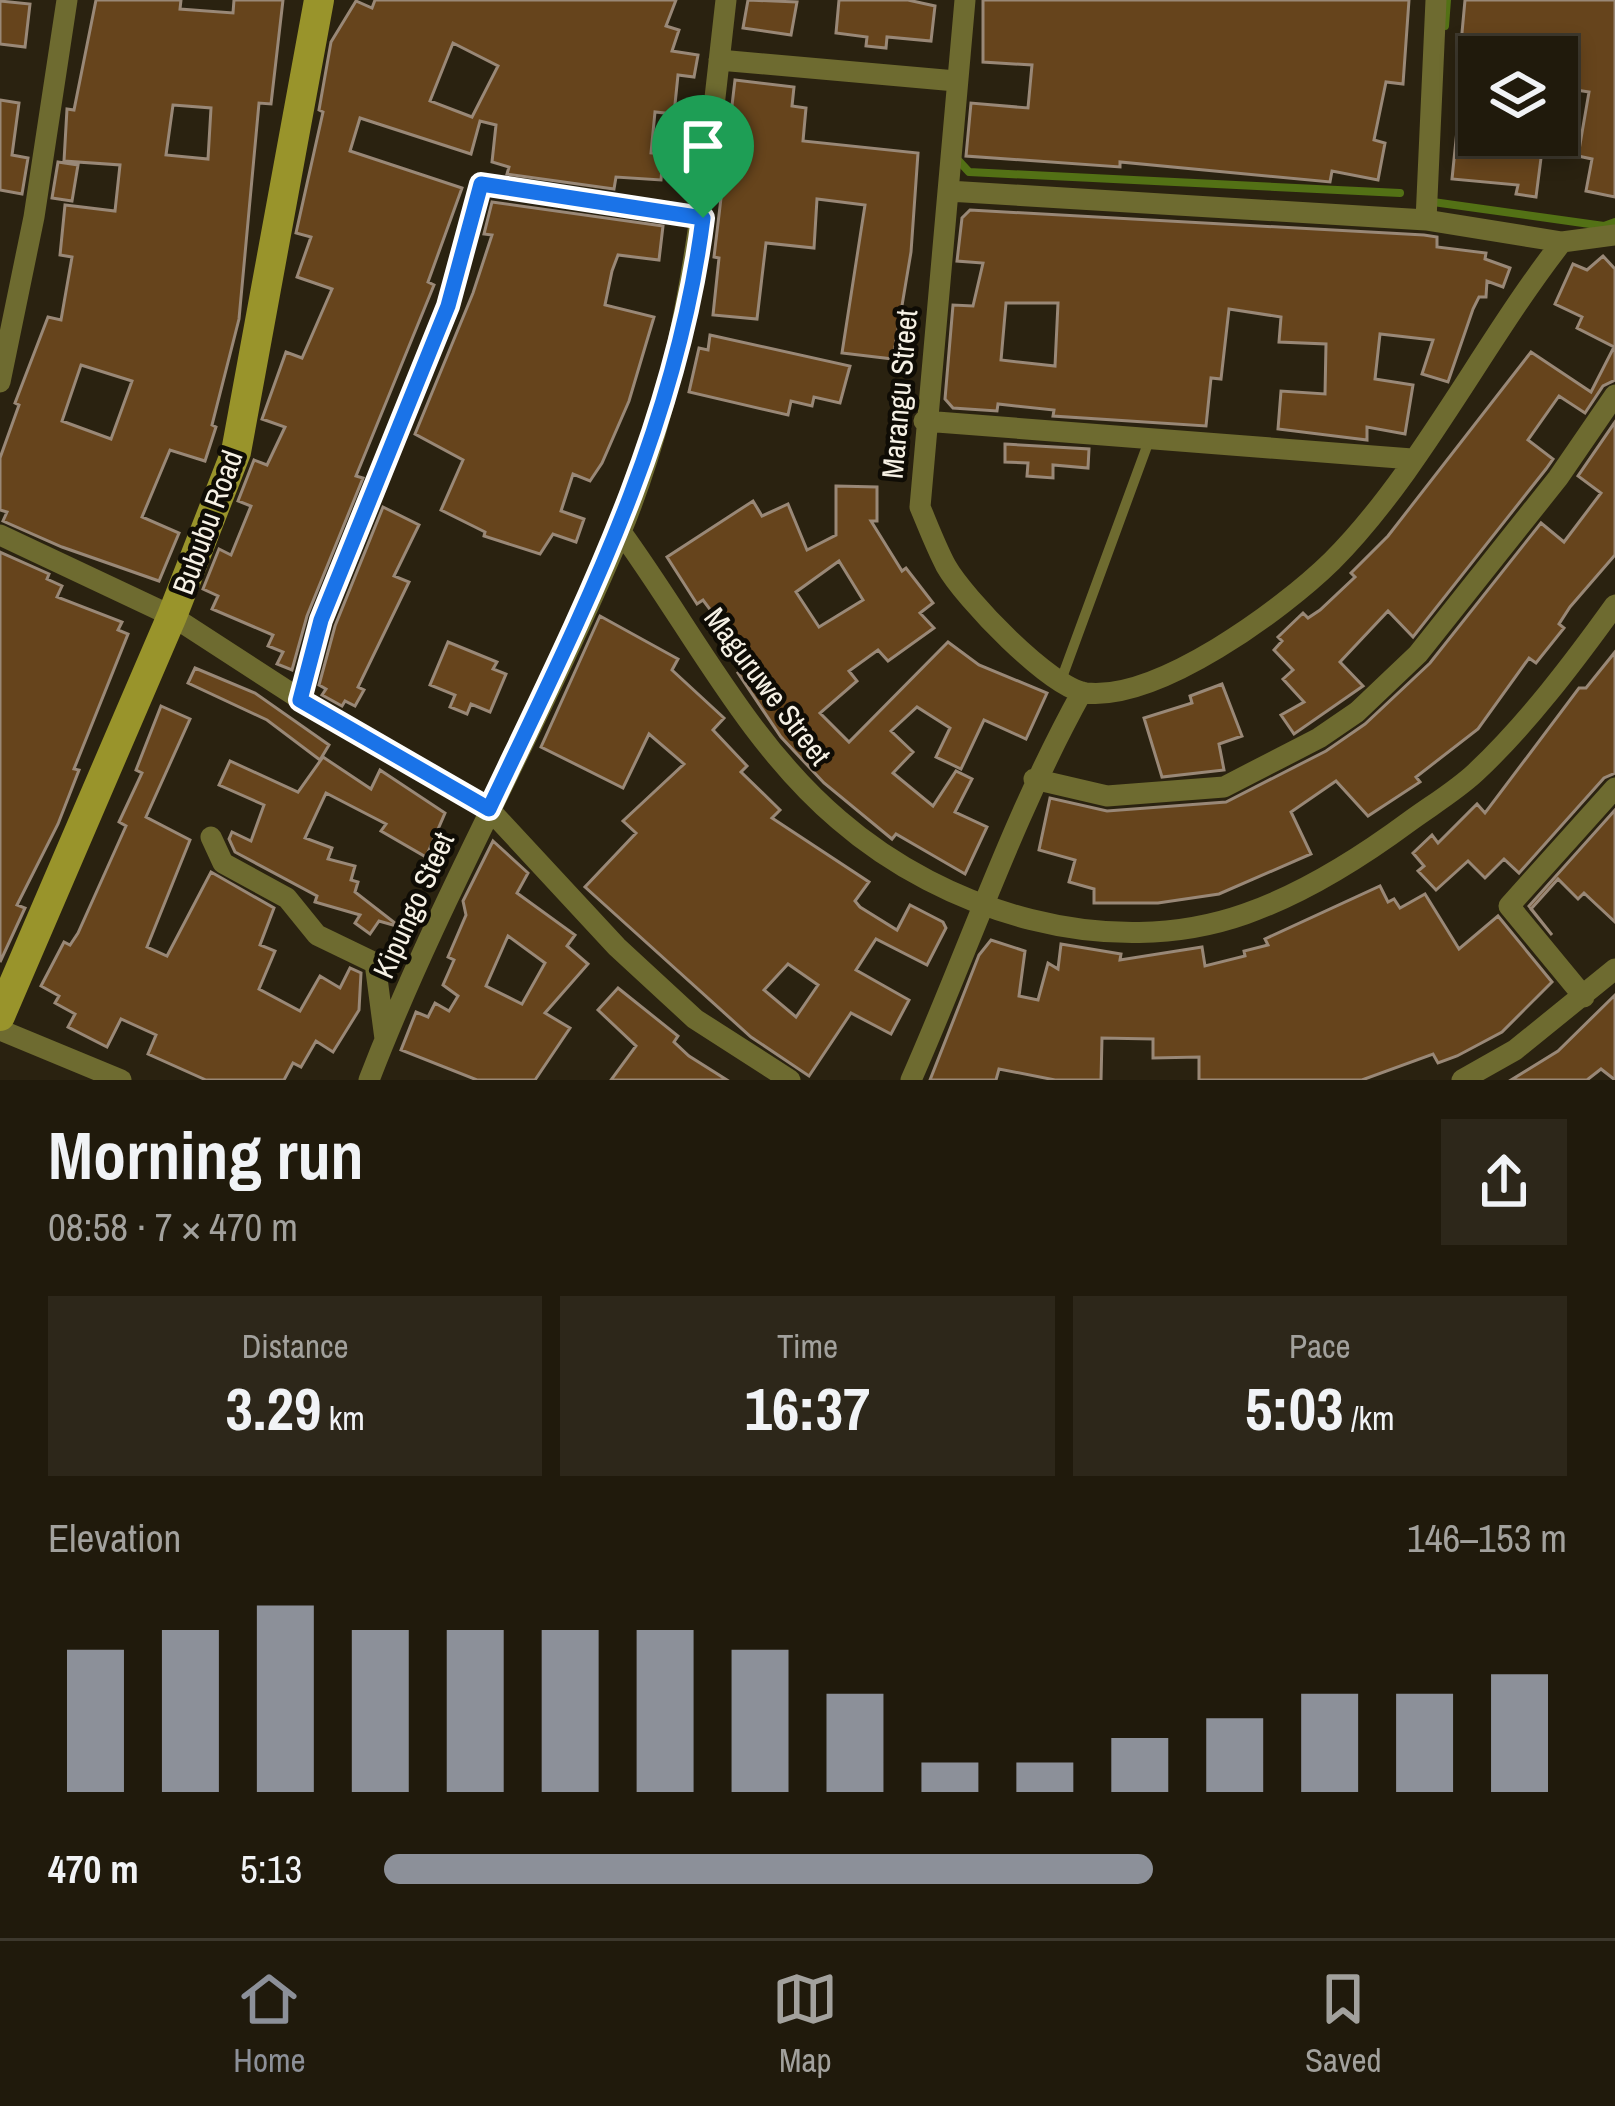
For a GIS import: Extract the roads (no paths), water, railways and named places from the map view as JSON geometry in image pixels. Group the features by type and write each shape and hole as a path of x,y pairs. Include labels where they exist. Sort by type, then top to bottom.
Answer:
{"street":[{"path":"0,382 22,285 67,0"},
{"name":"Bububu Road","path":"0,1016 172,616 236,452 319,0"},
{"name":"Kipungo Steet","path":"374,1078 385,1039 489,809 621,532 668,389 703,218 727,0"},
{"name":"Marangu Street","path":"965,0 924,421 920,507 947,569 1071,688"},
{"path":"1426,220 1436,0"},
{"path":"719,61 956,81"},
{"path":"300,700 321,620 448,306 481,184 703,218"},
{"path":"948,191 1426,220 1562,242 1615,235"},
{"path":"911,1080 986,909 1071,688 1142,686 1239,634 1332,561 1412,459 1562,242"},
{"path":"1034,778 1107,796 1224,787 1319,738 1358,712 1418,654 1558,478 1615,395"},
{"path":"924,421 1412,459"},
{"name":"Maguruwe Street","path":"621,532 778,759 839,821 902,866 986,909 1072,927 1178,930 1246,914 1338,870 1475,773 1615,605"},
{"path":"0,535 172,616 300,700 489,809 617,947 695,1019 790,1080"},
{"path":"1584,997 1509,906 1615,788"},
{"path":"211,837 224,863 287,898 317,935 375,962 385,1039"},
{"path":"1462,1080 1515,1050 1615,968"},
{"path":"0,1030 121,1080"}],"lane":[{"path":"1071,688 1150,438"}],"waterway":[{"path":"1445,26 1447,0"},
{"path":"958,160 969,172 1400,193"},
{"path":"1433,202 1604,226 1615,222"}]}
